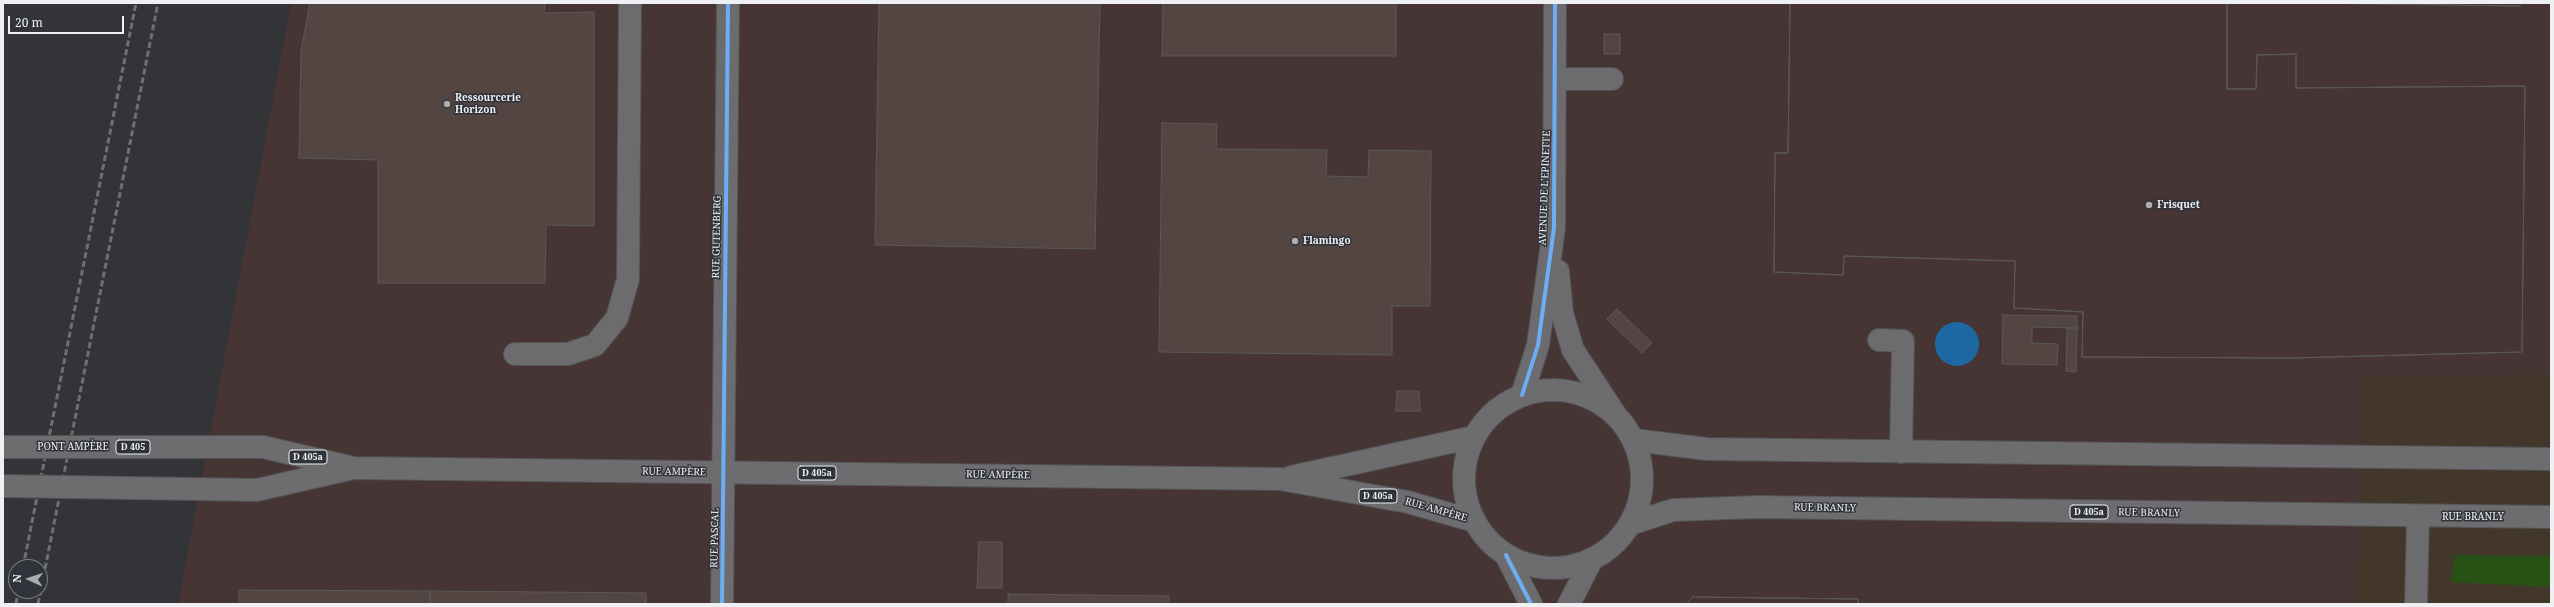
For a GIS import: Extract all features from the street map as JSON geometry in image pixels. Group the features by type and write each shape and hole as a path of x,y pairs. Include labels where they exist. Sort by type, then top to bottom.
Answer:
{"main road":[{"path":"1546,389 1571,391 1594,399 1615,414 1634,440 1642,468 1640,497 1630,524 1615,543 1592,559 1574,566 1551,568 1528,565 1506,555 1488,540 1474,521 1465,494 1464,465 1474,437 1486,419 1503,405 1522,395 1546,389"},
{"name":"RUE AMPÈRE","path":"1280,479 1474,437"},
{"path":"1634,440 1707,449 2551,459"},
{"name":"PONT AMPÈRE","path":"3,446 263,447"},
{"name":"RUE AMPÈRE","path":"263,447 354,468 1280,479 1408,502 1474,521"},
{"path":"3,486 257,490 354,468"},
{"name":"RUE BRANLY","path":"1630,524 1673,510 1757,507 2418,517 2551,517"}],"street":[{"path":"515,354 568,354 595,345 617,318 628,280 630,3"},
{"name":"RUE GUTENBERG","path":"724,472 728,3"},
{"name":"AVENUE DE L'EPINETTE","path":"1555,3 1554,228 1562,313 1573,350 1615,414"},
{"path":"1555,79 1612,79"},
{"name":"AVENUE DE L'EPINETTE","path":"1522,395 1538,345 1554,228"},
{"path":"1879,340 1903,341 1902,452"},
{"name":"RUE PASCAL","path":"722,604 724,472"},
{"path":"2416,604 2418,517"},
{"path":"1506,555 1531,604"},
{"path":"1569,604 1592,559"}],"shaded area":[{"path":"291,3 2551,3 2551,374 2363,375 2355,604 178,604"},
{"path":"2551,374 2551,604 2355,604 2362,375"}],"green space":[{"path":"2455,555 2551,556 2551,587 2450,582"}],"water":[{"path":"1953,322 1961,322 1966,323 1973,328 1978,335 1978,353 1973,360 1966,365 1953,366 1945,363 1938,356 1935,348 1935,340 1938,332 1945,325"}],"building":[{"name":"Ressourcerie Horizon","path":"310,3 545,3 544,13 594,12 594,226 546,225 545,283 378,283 378,160 299,158 301,51"},
{"path":"879,3 1100,3 1095,249 875,245"},
{"path":"1163,3 1396,3 1396,56 1162,56"},
{"name":"Frisquet","path":"1790,3 2227,3 2227,89 2256,89 2257,55 2296,54 2296,88 2525,86 2522,352 2292,358 2082,357 2083,312 2014,308 2015,261 1844,256 1843,275 1774,272 1775,153 1788,153"},
{"name":"Frisquet","path":"1790,3 2227,3 2227,89 2256,89 2257,55 2296,54 2296,88 2525,86 2522,352 2292,358 2082,357 2083,312 2014,308 2015,261 1844,256 1843,275 1774,272 1775,153 1788,153"},
{"path":"2310,3 2520,3 2520,6"},
{"path":"2310,3 2520,3 2520,6"},
{"path":"1604,34 1620,34 1620,54 1604,54"},
{"name":"Flamingo","path":"1162,123 1217,124 1216,149 1327,150 1326,176 1368,177 1369,150 1431,151 1430,306 1392,306 1392,355 1159,352"},
{"path":"1617,309 1652,343 1642,353 1607,319"},
{"path":"2003,315 2077,316 2077,328 2032,327 2032,343 2058,344 2057,365 2002,364"},
{"path":"2067,328 2077,328 2076,372 2066,371"},
{"path":"1397,391 1419,391 1420,411 1396,411"},
{"path":"979,542 1002,542 1002,588 977,588"},
{"path":"239,590 430,591 430,604 239,604"},
{"path":"430,591 646,593 646,604 430,604"},
{"path":"1008,594 1169,596 1169,604 1008,604"},
{"path":"1693,597 1858,599 1858,604 1686,604"},
{"path":"1693,597 1858,599 1858,604 1686,604"}],"railway":[{"path":"25,559 136,3"},
{"path":"38,604 158,3"},
{"path":"16,604 17,599"}],"cycle path":[{"path":"722,604 728,3"},
{"path":"1522,395 1538,345 1554,228 1555,3"},
{"path":"1506,555 1531,604"}],"place":[{"name":"Ressourcerie Horizon","path":"447,104"},
{"name":"Frisquet","path":"2149,205"},
{"name":"Flamingo","path":"1295,241"}]}
